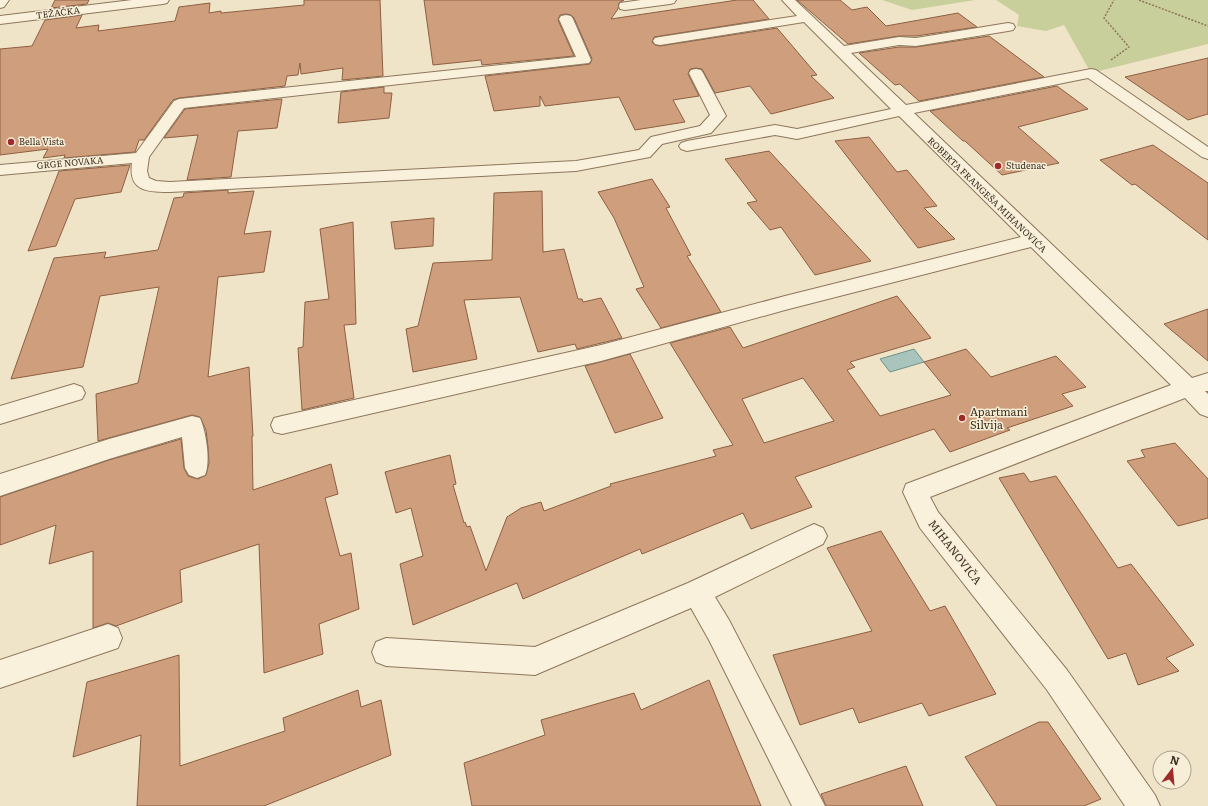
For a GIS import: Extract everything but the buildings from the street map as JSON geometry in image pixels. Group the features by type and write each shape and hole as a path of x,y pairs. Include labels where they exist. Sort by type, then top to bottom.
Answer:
{"street":[{"path":"0,4 3,0"},
{"name":"TEŽAČKA","path":"0,20 163,0"},
{"path":"625,6 670,0"},
{"name":"ROBERTA FRANGEŠA MIHANOVIĆA","path":"788,0 1033,240 1198,385 1208,408"},
{"path":"660,41 807,18"},
{"path":"566,19 584,60 179,104 141,157 139,171 141,181 157,187 170,187 576,166 775,130 797,134 901,111 1091,73 1208,154"},
{"path":"841,51 899,41 916,42 1008,27"},
{"path":"644,154 657,140 705,130 718,116 696,73"},
{"name":"GRGE NOVAKA","path":"0,170 141,157"},
{"path":"282,425 601,352 785,303 1033,240"},
{"name":"MIHANOVIČA","path":"1144,806 1057,680 907,496 1198,385"},
{"path":"0,414 74,392"},
{"path":"0,485 109,449 192,425 197,468"},
{"path":"386,652 535,662 697,592 814,536"},
{"path":"697,592 719,630 809,806"},
{"path":"0,674 108,638"}],"path":[{"path":"1091,73 1129,47 1104,18 1114,0"},
{"path":"1140,0 1208,26"}],"green space":[{"path":"882,0 975,0 912,10"},
{"path":"996,0 1208,0 1208,44 1091,73 1064,25 1046,31 1017,26 1019,15"}],"water":[{"path":"914,349 924,362 890,372 880,359"}],"place":[{"name":"Bella Vista","path":"11,142"},
{"name":"Studenac","path":"998,166"},
{"name":"Apartmani Silvija","path":"962,418"}]}
